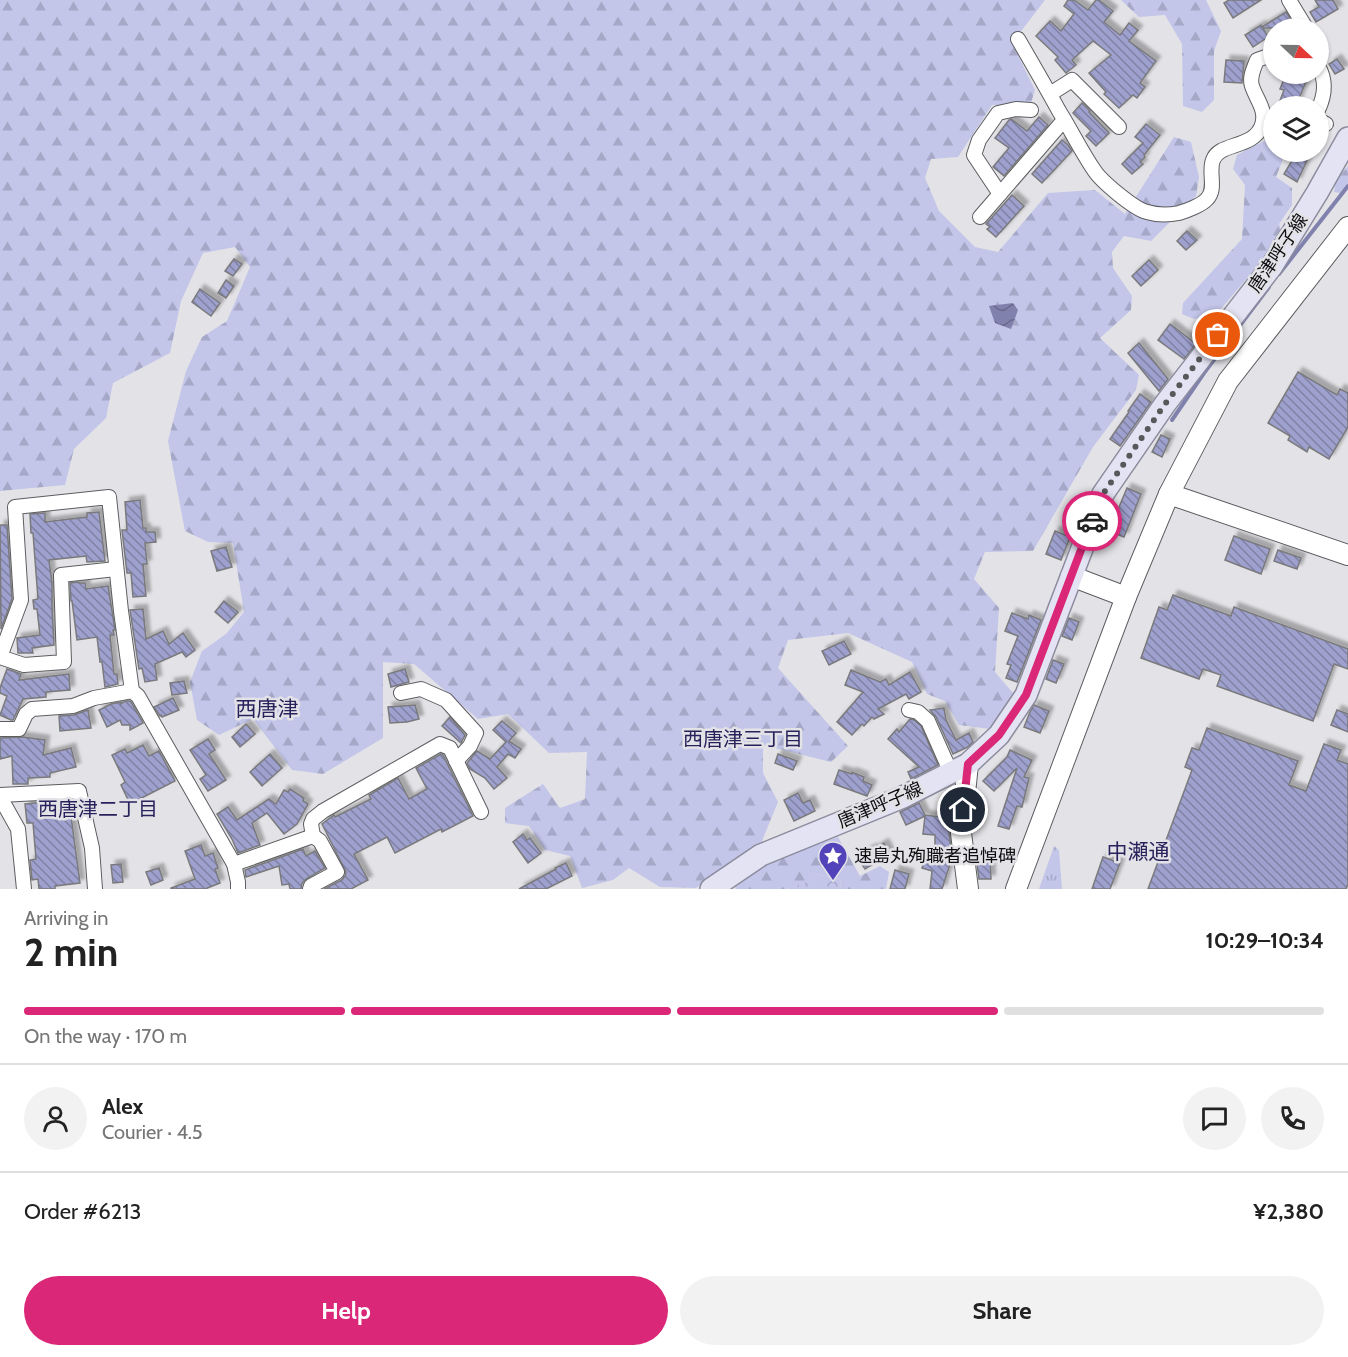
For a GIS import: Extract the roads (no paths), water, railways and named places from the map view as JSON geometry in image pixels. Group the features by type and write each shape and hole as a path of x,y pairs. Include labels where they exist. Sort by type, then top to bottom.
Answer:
{"main road":[{"name":"唐津呼子線","path":"711,889 761,855 903,797 960,769 999,735 1026,695 1103,494 1165,404 1272,266 1317,194 1348,138"}],"street":[{"path":"1289,0 1300,18"},
{"path":"1018,39 1095,172 1119,195 1145,212 1171,214 1184,212 1208,199 1212,190 1210,173 1213,158 1219,152 1250,140 1258,134 1264,115 1251,85 1251,74 1257,60 1263,57"},
{"path":"1050,94 1072,80 1119,127"},
{"path":"1000,194 974,155 979,140 998,113 1016,109 1031,110"},
{"path":"980,217 1065,120"},
{"path":"1016,889 1126,597 1169,494 1228,381 1348,227"},
{"path":"1169,494 1348,555"},
{"path":"116,568 61,575 64,662 24,665 0,657 21,600 15,507 109,497 132,691 138,696 234,864 238,889"},
{"path":"1071,576 1126,597"},
{"path":"401,693 421,689 446,700 476,733 470,746 456,761"},
{"path":"0,729 19,729 26,714 32,709 73,706 94,698 132,691"},
{"path":"909,710 918,712 928,721 960,769 961,833 968,889"},
{"path":"310,889 311,886 337,872 320,841 313,836 311,824 314,819 322,811 440,744 450,748 481,812"},
{"path":"24,889 18,829 0,796 79,791 92,848 95,889"},
{"path":"234,864 313,836"}],"water":[{"path":"1013,303 1018,310 1011,329 995,323 989,306"}],"waterway":[{"path":"1279,274 1348,186"},
{"path":"1172,420 1204,373 1269,287"}],"place":[{"name":"速島丸殉職者追悼碑","path":"833,882"}],"district":[{"name":"西唐津","path":"267,708"},
{"name":"西唐津三丁目","path":"743,739"},
{"name":"西唐津二丁目","path":"98,809"},
{"name":"中瀬通","path":"1138,851"}]}
